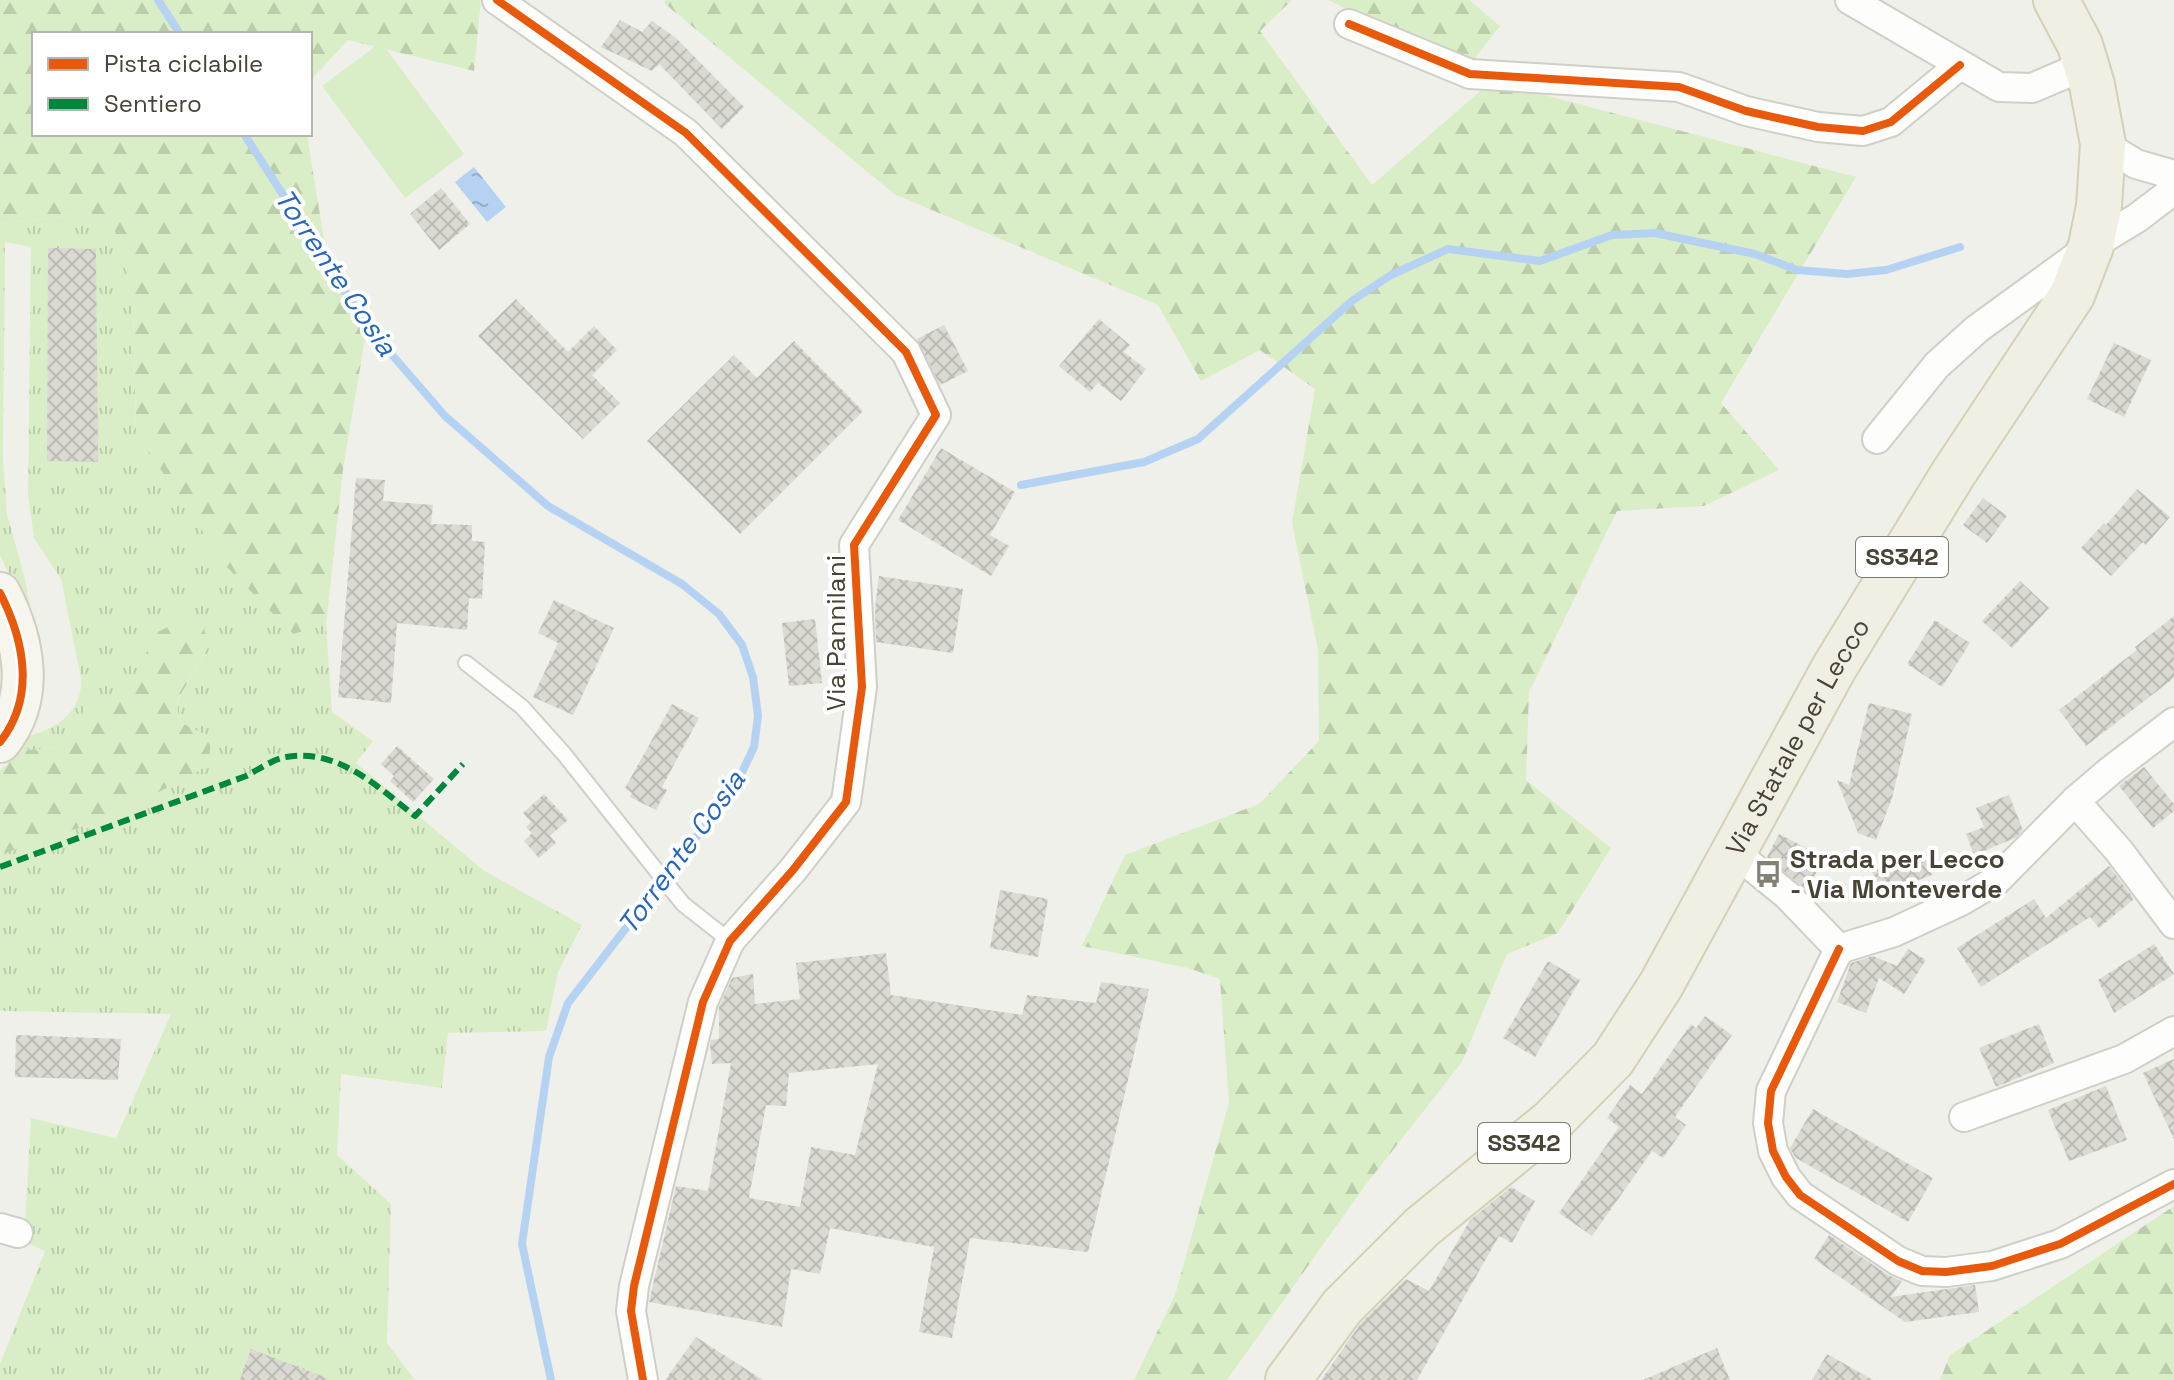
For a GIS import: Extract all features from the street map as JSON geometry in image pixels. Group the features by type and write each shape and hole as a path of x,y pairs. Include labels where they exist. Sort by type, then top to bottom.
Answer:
{"main road":[{"name":"Via Statale per Lecco","path":"1288,1380 1342,1307 1422,1227 1552,1121 1613,1059 1661,985 1834,668 1953,474 2072,295 2091,246 2099,206 2103,144 2080,45 2056,0"}],"street":[{"name":"Via Pannilani","path":"497,0 686,133 906,352 936,415 854,545 862,687 846,802 793,870 730,941 703,1002 634,1286 631,1311 643,1380"},
{"path":"1850,0 1999,87 2032,88 2086,65"},
{"path":"1349,24 1470,74 1679,87 1746,111 1818,127 1863,131 1891,122 1960,65"},
{"path":"2103,144 2136,164 2174,175"},
{"path":"1877,439 1937,365 1977,329 2174,190"},
{"path":"0,593 15,623 25,682 12,727 0,742"},
{"path":"2174,722 2075,801 1997,880 1961,901 1894,932 1839,949 1771,1091 1768,1123 1773,1151 1786,1177 1800,1195 1898,1261 1922,1271 1946,1272 1992,1266 2060,1244 2174,1184"},
{"path":"2075,801 2119,851 2174,924"},
{"path":"1733,851 1787,895 1839,949"},
{"path":"1964,1117 2124,1059 2174,1031"}],"lane":[{"path":"466,663 522,707 632,837 683,904 730,941"}],"green space":[{"path":"0,0 481,0 474,71 348,40 312,79 312,32 32,32 32,136 307,136 329,271 367,327 343,469 326,625 293,634 226,566 136,433 133,296 112,220 90,213 0,224"},
{"path":"666,0 1292,0 1260,31 1372,185 1492,81 1856,177 1721,403 1779,470 1704,506 1617,511 1529,692 1526,780 1611,848 1558,933 1507,954 1462,1062 1364,1187 1227,1380 1134,1380 1175,1295 1229,1103 1220,979 1188,968 1082,946 1125,855 1259,804 1319,741 1318,650 1292,523 1315,389 1260,350 1201,381 1158,305 894,194 664,3"},
{"path":"1328,0 1469,0 1500,26 1468,67"},
{"path":"381,42 464,154 405,198 322,86"},
{"path":"90,213 112,219 133,296 136,433 292,634 326,625 332,712 373,741 356,763 483,870 582,925 558,972 546,1031 448,1033 442,1088 341,1074 337,1155 391,1204 387,1343 415,1380 0,1380 0,1364 45,1251 24,1242 31,1118 116,1138 171,1014 0,1011 0,852 5,853 211,737 179,723 177,702 208,647 150,637 139,678 127,696 117,702 87,706 57,748 22,750 22,737 55,725 72,710 81,678 61,579 34,538 28,495 31,247 5,242 3,458 7,514 25,579 34,628 0,555 0,224"},
{"path":"187,617 204,627 208,647 177,701 179,722 211,737 209,765 116,815 5,853 0,852 0,771 22,750 57,748 87,706 104,705 127,695 139,677 150,636"},
{"path":"2174,1206 2174,1380 1940,1380 1950,1355"}],"water":[{"path":"474,167 506,207 487,222 455,182"}],"building":[{"path":"620,20 642,32 652,21 676,38 744,107 722,129 659,64 652,71 601,47"},
{"path":"441,188 470,224 439,250 410,214"},
{"path":"48,248 96,249 98,462 47,461"},
{"path":"516,299 568,352 594,326 617,350 592,375 620,403 583,439 478,336"},
{"path":"1099,319 1130,345 1124,352 1146,369 1121,401 1098,383 1090,392 1059,366"},
{"path":"944,325 968,371 940,385 917,339"},
{"path":"794,341 863,411 740,534 647,441 734,355 757,378"},
{"path":"2114,343 2151,360 2124,417 2087,399"},
{"path":"941,448 1015,492 990,535 1009,546 991,576 898,520"},
{"path":"356,478 385,480 383,501 433,505 431,524 472,525 472,541 485,542 482,599 469,598 467,630 397,623 391,703 338,697"},
{"path":"2137,489 2170,517 2146,545 2143,542 2111,576 2081,548"},
{"path":"1983,498 2007,516 1987,543 1963,525"},
{"path":"879,576 963,589 953,653 876,642 875,608"},
{"path":"2020,581 2049,608 2012,648 1982,621"},
{"path":"554,600 614,628 573,715 533,697 558,643 538,633"},
{"path":"2174,616 2174,678 2086,746 2059,710 2137,650 2135,647"},
{"path":"815,619 822,683 789,686 782,623"},
{"path":"1935,620 1970,643 1942,687 1907,664"},
{"path":"1869,703 1912,714 1892,798 1876,840 1858,833 1837,780 1849,785"},
{"path":"672,704 699,718 662,787 667,790 656,810 630,797 632,793 625,788"},
{"path":"397,746 434,779 413,802 390,781 394,776 381,764"},
{"path":"2144,767 2174,804 2174,811 2153,828 2119,786"},
{"path":"544,794 568,820 550,836 556,843 539,858 524,841 532,833 526,827 531,822 523,813"},
{"path":"2009,795 2023,830 2015,838 1974,855 1966,834 1984,827 1976,808"},
{"path":"1779,834 1824,857 1807,891 1767,857"},
{"path":"1923,852 1932,875 1881,894 1872,871"},
{"path":"2109,866 2134,899 2099,928 2090,917 1981,987 1957,948 2034,899 2046,918"},
{"path":"1000,890 1048,899 1038,957 990,948"},
{"path":"2154,944 2174,974 2114,1013 2098,980"},
{"path":"1908,949 1926,960 1904,994 1879,978 1866,1013 1837,1002 1851,963 1873,956 1897,966"},
{"path":"886,953 891,995 1022,1015 1027,995 1096,1003 1101,982 1149,989 1088,1252 970,1238 952,1338 919,1332 934,1247 830,1228 820,1274 791,1269 782,1327 649,1302 676,1186 708,1191 731,1063 712,1064 710,1044 711,1040 719,1039 719,1007 732,978 753,974 755,1004 800,999 796,963","holes":["878,1064 855,1155 811,1147 800,1207 749,1198 766,1105 786,1106 789,1073"]},
{"path":"1548,961 1580,980 1535,1057 1503,1038"},
{"path":"1705,1016 1732,1035 1675,1117 1686,1125 1663,1158 1652,1151 1592,1236 1559,1213 1619,1127 1607,1118 1630,1085 1642,1094 1691,1024 1696,1028"},
{"path":"2039,1024 2054,1063 1996,1087 1979,1048"},
{"path":"16,1035 121,1039 118,1080 15,1077"},
{"path":"2174,1059 2174,1139 2143,1073"},
{"path":"2106,1086 2127,1140 2069,1161 2048,1110"},
{"path":"1813,1109 1933,1178 1908,1222 1796,1158 1790,1148"},
{"path":"1511,1187 1535,1201 1512,1243 1499,1236 1417,1380 1321,1380 1361,1323 1406,1279 1429,1291 1470,1220"},
{"path":"1829,1235 1902,1281 1891,1297 1975,1285 1979,1312 1905,1322 1814,1259"},
{"path":"696,1337 763,1380 665,1380"},
{"path":"1717,1348 1730,1380 1643,1380"},
{"path":"251,1349 327,1378 327,1380 240,1380"},
{"path":"1827,1354 1873,1380 1812,1380"}],"waterway":[{"name":"Torrente Cosia","path":"158,0 179,32"},
{"name":"Torrente Cosia","path":"245,136 367,326 445,416 548,506 682,584 719,614 742,645 753,677 758,716 754,747 735,787 568,1003 549,1057 522,1244 551,1380"},
{"path":"1021,485 1144,462 1198,439 1353,300 1391,275 1448,249 1540,261 1612,235 1655,233 1755,254 1797,270 1847,274 1886,270 1960,247"}],"marked path":[{"path":"0,867 246,776 286,757 323,758 340,764 372,782 415,816 463,764"}],"cycle path":[{"path":"497,0 686,133 906,352 936,415 854,545 862,687 846,802 793,870 730,941 703,1002 634,1286 631,1311 643,1380"},
{"path":"1349,24 1470,74 1679,87 1746,111 1818,127 1863,131 1891,122 1960,65"},
{"path":"0,593 15,630 22,668 19,706 0,742"},
{"path":"1839,949 1771,1091 1768,1123 1773,1151 1786,1177 1800,1195 1898,1261 1922,1271 1946,1272 1992,1266 2060,1244 2174,1184"}],"place":[{"name":"Strada per Lecco - Via Monteverde","path":"1768,874"}]}
